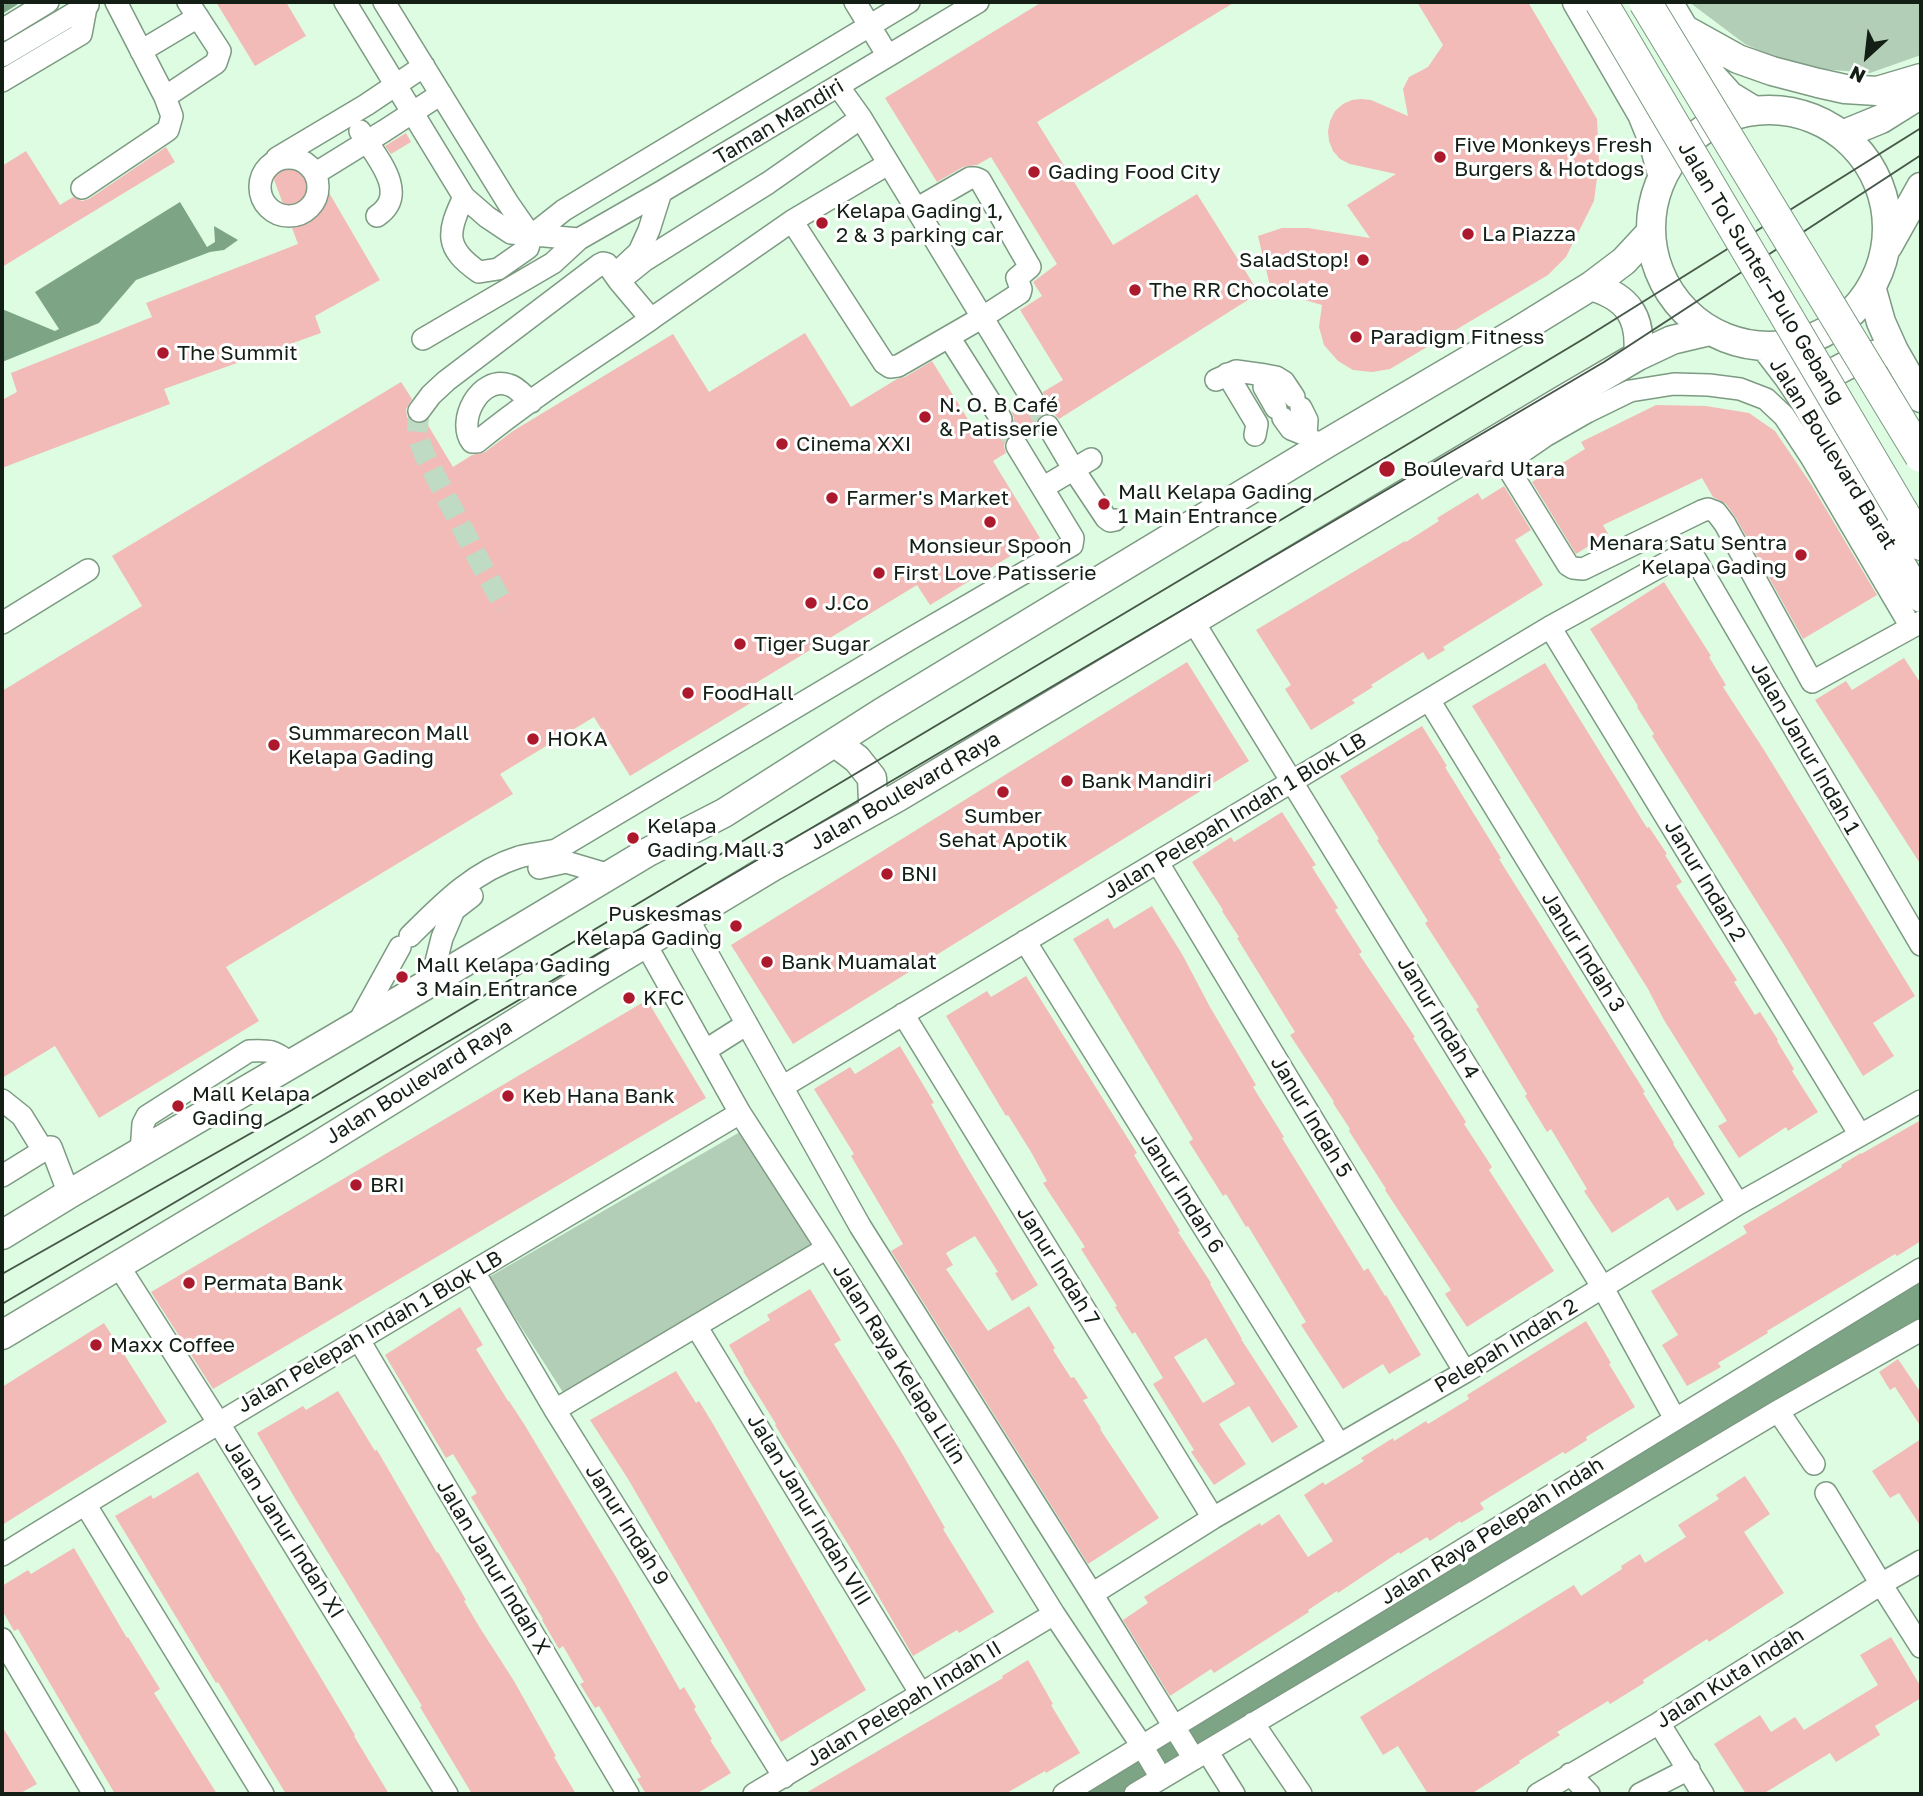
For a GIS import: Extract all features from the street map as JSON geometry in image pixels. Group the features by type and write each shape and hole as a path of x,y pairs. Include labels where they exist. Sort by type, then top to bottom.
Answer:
{"highway":[{"name":"Jalan Tol Sunter–Pulo Gebang","path":"1601,2 1921,544"},
{"name":"Jalan Tol Sunter–Pulo Gebang","path":"1646,2 1921,456"}],"main road":[{"path":"1577,2 1642,114 1662,174"},
{"path":"1668,2 1712,76 1730,96 1752,110"},
{"path":"1684,29 1738,59 1772,71 1845,89 1877,91 1921,79"},
{"path":"1642,114 1668,115 1686,108 1702,94 1712,76"},
{"path":"1842,135 1881,119 1921,93"},
{"path":"1885,251 1887,219 1880,187 1865,159 1842,135 1820,121 1794,113 1752,110 1720,120 1699,132 1681,147 1662,174 1651,209 1653,256 1674,300 1690,317 1710,331 1731,340 1765,346 1784,346 1827,332 1861,304 1872,290 1885,251 1921,187"},
{"path":"2,1235 648,852 724,813 1318,438 1518,331 1624,261 1650,233"},
{"path":"1591,285 1609,291 1624,303 1635,318 1640,337 1638,356"},
{"path":"1872,290 1881,322 1894,351 1921,398"},
{"name":"Jalan Boulevard Raya","path":"2,1335 314,1148 772,867 1638,356 1672,340 1710,331"},
{"name":"Jalan Boulevard Barat","path":"1765,346 1804,400 1921,598"},
{"path":"1804,400 1827,376 1858,360 1894,351"},
{"path":"724,813 737,813 749,808 841,747 862,727"},
{"path":"841,747 857,758 886,799"}],"street":[{"path":"2,30 48,2"},
{"path":"82,188 167,130 172,116 116,2"},
{"path":"345,2 464,197 487,217 521,234 579,239"},
{"path":"384,2 508,203 521,234"},
{"path":"855,2 888,56"},
{"name":"Taman Mandiri","path":"423,339 553,263 579,239 978,2"},
{"path":"2,56 87,3"},
{"path":"2,81 81,34 87,3"},
{"path":"899,4 916,38"},
{"name":"Taman Mandiri","path":"464,197 454,218 451,241 463,261 479,272 498,269 528,248 521,234 870,26 899,4"},
{"path":"141,51 193,9 220,51 216,63 165,97"},
{"path":"275,160 290,157 305,161 316,173 319,188 314,203 302,213 287,216 272,211 262,200 259,185 264,170 275,160 424,66"},
{"path":"838,86 861,118 1032,399"},
{"path":"316,173 441,94"},
{"path":"349,115 389,177 391,200 385,211 377,216"},
{"path":"617,278 768,183 861,118"},
{"path":"531,402 792,220 888,164"},
{"path":"792,220 884,363 890,367 898,366 949,337 1020,293 1017,278 1030,267 980,180 970,178 916,209"},
{"path":"617,278 639,252 661,192"},
{"path":"419,411 446,381 603,263 607,264 651,319"},
{"path":"949,337 1001,419"},
{"path":"1255,435 1258,424 1221,377 1236,371 1276,377 1284,382 1288,408 1318,438"},
{"path":"1674,384 1740,389 1766,399 1784,416 1916,625 1812,682 1716,512 1708,509 1583,569 1573,568 1568,565 1494,441 1510,460 1587,412 1630,391 1674,384"},
{"path":"1048,426 1083,464 1106,518 1115,520"},
{"path":"431,982 442,938 454,910 496,877 561,856 910,639 1072,545 1073,538 1017,446"},
{"path":"1044,487 1083,464"},
{"name":"Jalan Pelepah Indah 1 Blok LB","path":"782,1087 1550,627 1690,550"},
{"name":"Jalan Janur Indah 1","path":"1690,550 1921,945"},
{"path":"2,623 88,570"},
{"name":"Janur Indah 4","path":"1193,621 1603,1288 1675,1419"},
{"name":"Janur Indah 2","path":"1550,627 1860,1135"},
{"name":"Janur Indah 3","path":"1429,700 1738,1204"},
{"path":"357,1026 388,965 405,941 450,896 489,869 519,857 561,856 610,875"},
{"name":"Janur Indah 5","path":"1158,863 1465,1372"},
{"name":"Jalan Raya Kelapa Lilin","path":"688,919 860,1226 1092,1594 1174,1730 1234,1794"},
{"name":"Janur Indah 6","path":"1025,941 1339,1444"},
{"name":"Jalan Raya Kelapa Lilin","path":"645,943 740,1113 1054,1614 1159,1775"},
{"name":"Janur Indah 7","path":"903,1014 1213,1518"},
{"path":"706,1050 747,1024"},
{"path":"2,1100 22,1116 43,1150"},
{"name":"Pelepah Indah 2","path":"1092,1594 1213,1518 1465,1372 1738,1204 1921,1101"},
{"name":"Jalan Pelepah Indah 1 Blok LB","path":"2,1555 218,1422 740,1113"},
{"path":"2,1175 51,1147 69,1194"},
{"path":"555,1410 827,1248"},
{"name":"Jalan Janur Indah XI","path":"118,1265 447,1794"},
{"name":"Jalan Raya Pelepah Indah","path":"1063,1794 1144,1749 1921,1269"},
{"name":"Janur Indah 9","path":"474,1272 555,1410 784,1777"},
{"name":"Jalan Janur Indah VIII","path":"696,1326 921,1694"},
{"name":"Jalan Raya Pelepah Indah","path":"1135,1794 1159,1775 1248,1726 1778,1410 1921,1331"},
{"name":"Jalan Janur Indah X","path":"359,1340 628,1794"},
{"path":"1778,1410 1814,1464"},
{"path":"1826,1493 1921,1647"},
{"path":"85,1504 263,1794"},
{"name":"Jalan Kuta Indah","path":"1538,1794 1659,1723 1921,1561"},
{"name":"Jalan Pelepah Indah II","path":"754,1794 1054,1614"},
{"path":"2,1639 94,1794"},
{"path":"1659,1723 1703,1794"},
{"path":"1248,1726 1301,1794"},
{"path":"1640,1794 1689,1769"},
{"path":"1570,1774 1590,1794"}],"shaded area":[{"path":"1689,2 1921,2 1921,55 1870,73 1796,67 1745,44"},
{"path":"180,202 207,247 215,242 214,226 238,240 224,250 210,252 136,280 99,323 2,362 2,309 55,331 59,329 35,292"},
{"path":"745,1129 822,1249 566,1397 489,1277"}],"building":[{"path":"216,2 286,2 306,36 255,66"},
{"name":"Summarecon Mall Kelapa Gading","path":"1042,2 1235,2 1037,122 1113,245 1197,194 1259,293 1059,419 1049,413 1041,415 1035,425 1037,433 1028,439 1017,433 1006,439 1006,453 993,461 1040,538 930,605 917,585 746,689 754,701 630,776 594,717 500,774 513,794 226,967 259,1021 99,1118 55,1046 2,1078 2,691 142,606 112,556 401,382 412,399 406,409 407,417 417,424 426,422 453,467 472,455 485,452 513,431 673,334 709,392 805,333 851,407 932,361 977,434 990,426 996,431 1007,430 1013,424 1012,412 1021,406 1032,412 1039,410 1044,405 1043,392 1063,380 1020,310 1042,296 1033,282 1057,264 991,157 977,165 963,167 937,182 885,98"},
{"name":"La Piazza","path":"1417,2 1528,2 1597,119 1599,162 1594,201 1566,257 1548,275 1390,369 1372,372 1353,370 1338,361 1324,345 1319,327 1322,305 1271,290 1258,236 1282,228 1308,228 1370,238 1347,205 1396,174 1350,164 1340,159 1333,151 1328,131 1335,111 1352,100 1371,100 1408,116 1403,89 1409,77 1428,67 1443,45"},
{"path":"406,133 411,142 391,154 385,146"},
{"path":"166,147 175,162 2,267 2,166 26,151 60,205 73,197 82,201 89,199"},
{"name":"The Summit","path":"307,156 310,161 304,167 305,179 310,185 324,184 380,280 315,316 321,333 164,389 170,404 2,468 2,400 17,392 11,373 152,317 146,303 298,244 270,169 283,170"},
{"name":"Menara Satu Sentra Kelapa Gading","path":"1656,405 1706,406 1749,413 1775,431 1811,484 1877,595 1803,639 1736,518 1726,504 1713,497 1702,478 1603,525 1608,534 1576,554 1532,482 1585,449 1581,442"},
{"path":"1504,486 1531,530 1515,540 1543,585 1443,647 1445,650 1428,660 1423,652 1371,685 1373,687 1352,700 1355,703 1311,730 1285,689 1291,685 1256,630 1406,542 1439,521 1437,518 1478,493 1482,500"},
{"path":"1664,582 1711,656 1709,657 1726,685 1723,687 1915,996 1873,1023 1894,1056 1863,1076 1652,736 1654,734 1638,706 1590,629"},
{"path":"1904,658 1921,684 1921,865 1815,700 1846,681 1852,690"},
{"path":"1187,662 1249,761 793,1044 731,945"},
{"path":"1545,663 1647,828 1649,827 1667,854 1665,855 1682,882 1676,886 1737,980 1734,982 1755,1015 1760,1012 1778,1040 1794,1069 1792,1071 1818,1112 1788,1131 1786,1127 1739,1158 1718,1126 1727,1121 1472,706"},
{"path":"1422,726 1501,858 1499,859 1645,1092 1643,1093 1705,1194 1677,1211 1668,1197 1612,1233 1584,1191 1587,1189 1551,1129 1547,1132 1525,1096 1527,1094 1476,1009 1479,1007 1425,923 1428,921 1340,776"},
{"path":"1282,812 1316,865 1312,867 1362,952 1359,954 1415,1037 1413,1038 1492,1167 1489,1170 1554,1271 1467,1327 1445,1294 1451,1290 1385,1190 1334,1102 1290,1035 1295,1032 1192,862 1231,837 1234,842"},
{"path":"1152,906 1256,1085 1253,1087 1284,1137 1282,1138 1364,1271 1368,1268 1386,1295 1421,1355 1389,1374 1383,1364 1343,1389 1301,1325 1306,1322 1248,1226 1246,1227 1226,1194 1223,1196 1189,1142 1193,1139 1073,939 1108,918 1114,929"},
{"path":"1026,976 1137,1153 1134,1155 1180,1231 1178,1232 1211,1283 1241,1339 1298,1427 1272,1443 1249,1406 1219,1424 1246,1464 1214,1485 1191,1452 1194,1450 1153,1384 1163,1378 1135,1332 1132,1334 1115,1307 1117,1306 1081,1249 1085,1247 1043,1183 1047,1181 1031,1152 1008,1115 1006,1116 946,1016 987,991 991,997","holes":["1206,1338 1235,1384 1203,1403 1174,1357"]},
{"path":"647,1000 706,1098 213,1389 151,1292"},
{"path":"900,1046 934,1103 931,1104 961,1157 1038,1285 1012,1301 995,1273 998,1272 975,1236 946,1253 953,1265 946,1269 988,1331 1029,1306 1055,1348 1053,1350 1088,1398 1083,1400 1100,1429 1159,1518 1088,1564 891,1251 903,1244 851,1156 854,1154 814,1089 850,1067 855,1074"},
{"path":"1921,1120 1921,1241 1767,1331 1768,1333 1718,1363 1721,1367 1687,1386 1662,1345 1678,1335 1651,1291 1747,1233 1743,1226 1861,1153"},
{"path":"810,1289 841,1340 834,1344 900,1450 945,1528 943,1529 994,1612 913,1656 729,1345 770,1320 767,1315"},
{"path":"460,1307 483,1345 476,1349 616,1577 680,1690 684,1687 712,1739 710,1740 731,1773 696,1794 646,1794 637,1779 641,1777 599,1706 595,1708 580,1684 584,1682 563,1646 559,1649 471,1497 477,1493 453,1454 446,1458 385,1355"},
{"path":"1586,1321 1635,1407 1586,1437 1587,1440 1565,1454 1563,1452 1480,1503 1484,1509 1430,1541 1427,1537 1400,1554 1399,1552 1214,1673 1211,1669 1170,1696 1123,1620 1148,1603 1144,1597 1260,1523 1261,1526 1279,1514 1308,1557 1333,1541 1304,1495 1364,1461 1361,1458 1393,1438 1394,1441 1426,1421 1428,1424 1469,1399 1467,1395"},
{"path":"104,1323 167,1422 2,1525 2,1387"},
{"path":"1898,1359 1921,1393 1921,1427 1895,1387 1890,1390 1879,1372"},
{"path":"676,1371 713,1424 866,1690 781,1742 628,1479 590,1420"},
{"path":"338,1391 438,1552 466,1600 464,1601 514,1681 576,1794 472,1794 420,1707 422,1706 296,1500 257,1433 303,1406 306,1410"},
{"path":"1921,1439 1921,1527 1899,1493 1890,1498 1872,1471"},
{"path":"198,1472 389,1794 286,1794 115,1516 151,1495 153,1499"},
{"path":"1745,1476 1770,1514 1744,1532 1784,1593 1709,1642 1707,1639 1610,1704 1608,1701 1557,1732 1560,1735 1471,1794 1428,1794 1398,1746 1383,1755 1360,1717 1574,1585 1581,1596 1640,1554 1645,1563 1686,1537 1678,1525 1719,1499 1716,1495"},
{"path":"74,1548 160,1689 154,1693 217,1794 115,1794 18,1629 14,1631 2,1610 2,1586 28,1570 31,1574"},
{"path":"1891,1637 1921,1687 1921,1698 1875,1726 1880,1735 1836,1762 1830,1753 1763,1794 1746,1794 1714,1744 1760,1715 1771,1732 1795,1717 1804,1730 1878,1685 1860,1655"},
{"path":"1028,1660 1080,1753 1005,1794 804,1794 1003,1678 1002,1676"},
{"path":"2,1726 37,1784 19,1794 2,1794"}],"waterway":[{"path":"2,10 15,2"},
{"path":"1099,1794 1921,1302"}],"tunnel":[{"path":"1032,399 1048,426"},
{"path":"1285,402 1292,413"},
{"path":"419,411 417,434 425,456 505,607"},
{"path":"1001,419 1017,446"}],"tram line":[{"path":"2,1274 292,1110 1460,413 1921,128"},
{"path":"2,1304 1604,362 1921,155"}],"place":[{"name":"Five Monkeys Fresh Burgers & Hotdogs","path":"1440,157"},
{"name":"Gading Food City","path":"1034,172"},
{"name":"Kelapa Gading 1, 2 & 3 parking car","path":"822,223"},
{"name":"La Piazza","path":"1468,234"},
{"name":"SaladStop!","path":"1363,260"},
{"name":"The RR Chocolate","path":"1135,290"},
{"name":"Paradigm Fitness","path":"1356,337"},
{"name":"The Summit","path":"163,353"},
{"name":"N. O. B Café & Patisserie","path":"925,417"},
{"name":"Cinema XXI","path":"782,444"},
{"name":"Boulevard Utara","path":"1387,469"},
{"name":"Farmer's Market","path":"832,498"},
{"name":"Mall Kelapa Gading 1 Main Entrance","path":"1104,504"},
{"name":"Monsieur Spoon","path":"990,522"},
{"name":"Menara Satu Sentra Kelapa Gading","path":"1801,555"},
{"name":"First Love Patisserie","path":"879,573"},
{"name":"J.Co","path":"811,603"},
{"name":"Tiger Sugar","path":"740,644"},
{"name":"FoodHall","path":"688,693"},
{"name":"HOKA","path":"533,739"},
{"name":"Summarecon Mall Kelapa Gading","path":"274,745"},
{"name":"Bank Mandiri","path":"1067,781"},
{"name":"Sumber Sehat Apotik","path":"1003,792"},
{"name":"Kelapa Gading Mall 3","path":"633,838"},
{"name":"BNI","path":"887,874"},
{"name":"Puskesmas Kelapa Gading","path":"736,926"},
{"name":"Bank Muamalat","path":"767,962"},
{"name":"Mall Kelapa Gading 3 Main Entrance","path":"402,977"},
{"name":"KFC","path":"629,998"},
{"name":"Keb Hana Bank","path":"508,1096"},
{"name":"Mall Kelapa Gading","path":"178,1106"},
{"name":"BRI","path":"356,1185"},
{"name":"Permata Bank","path":"189,1283"},
{"name":"Maxx Coffee","path":"96,1345"}]}
